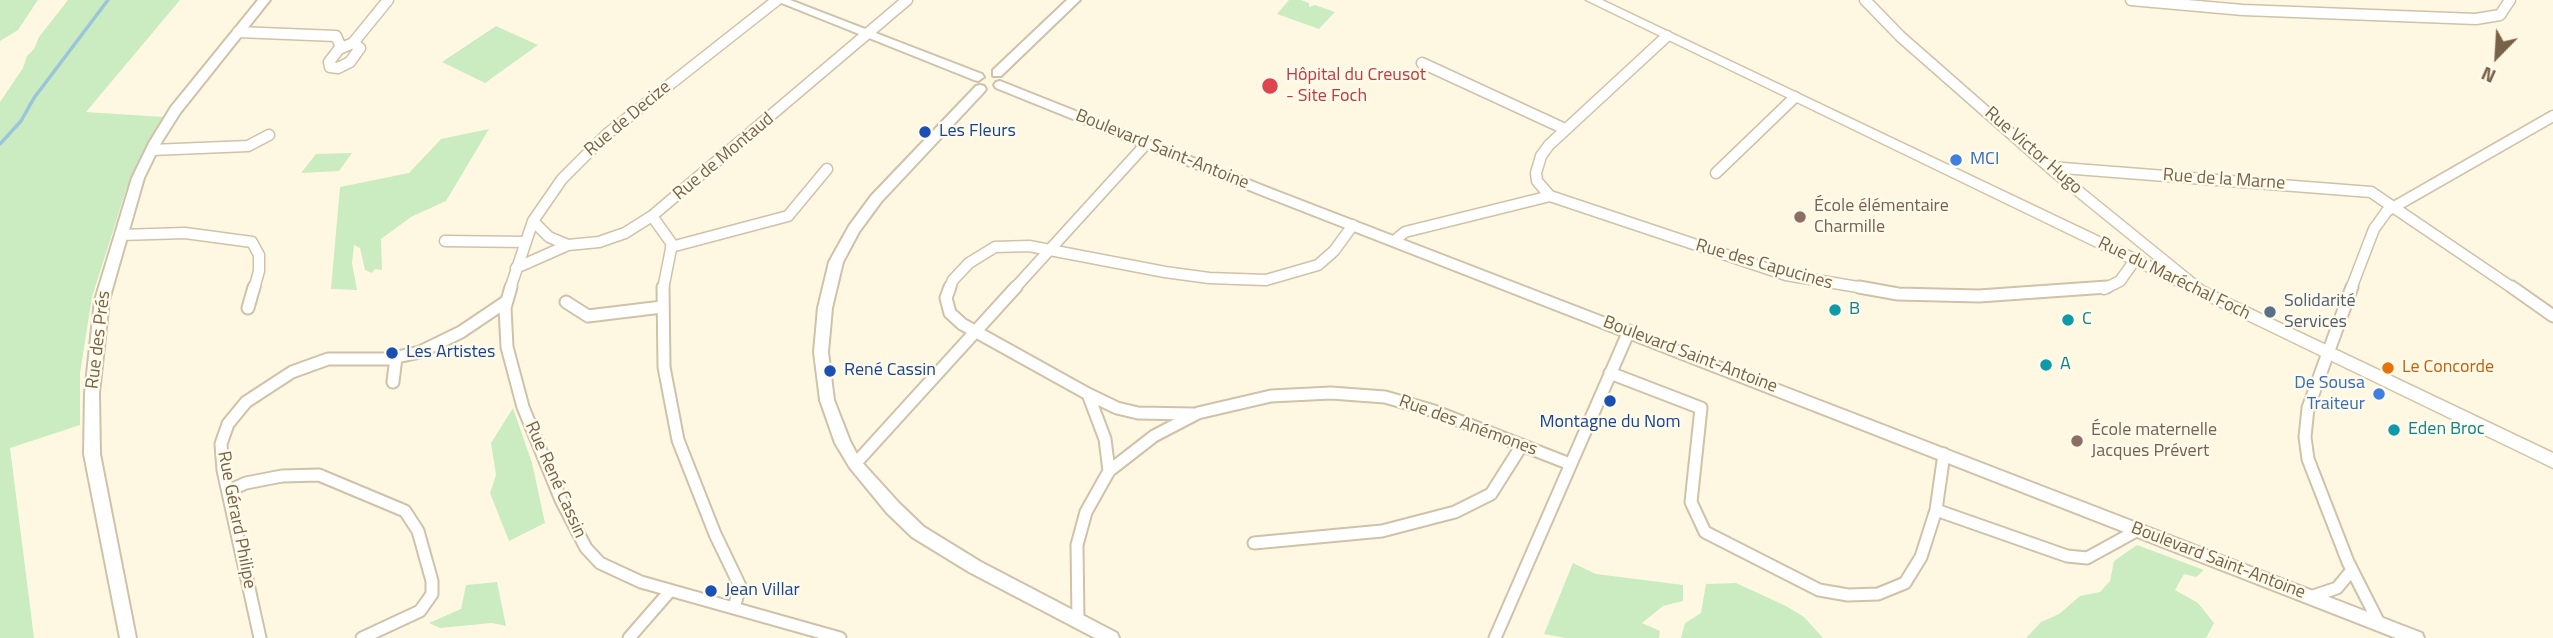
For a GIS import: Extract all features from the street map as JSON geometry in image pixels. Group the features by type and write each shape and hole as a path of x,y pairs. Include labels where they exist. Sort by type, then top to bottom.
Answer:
{"main road":[{"name":"Rue du Maréchal Foch","path":"1592,0 2553,461"}],"street":[{"name":"Rue des Prés","path":"128,638 92,453 92,393 102,300 138,178 152,150 175,110 264,0"},
{"path":"353,43 359,48 350,62 338,68 330,67 329,62 341,47 353,43 388,0"},
{"path":"778,0 867,34 979,83"},
{"name":"Rue de Decize","path":"516,268 533,221 582,157 778,0"},
{"name":"Rue de Montaud","path":"516,268 568,245 599,242 625,233 652,216 907,0"},
{"path":"1074,0 999,79 989,72 876,198 854,229 836,262 825,308 821,352 827,400 843,443 855,464 893,508 918,532 975,567 1111,638"},
{"name":"Rue Victor Hugo","path":"1865,0 1901,37 2050,167 2206,295"},
{"path":"2131,0 2237,10 2476,19 2500,15 2510,0"},
{"path":"238,32 336,36 341,47"},
{"path":"1394,241 1405,232 1550,196 1537,181 1536,166 1549,145 1667,36"},
{"path":"1422,63 1565,129"},
{"name":"Boulevard Saint-Antoine","path":"999,79 1146,144 2416,638"},
{"path":"1716,173 1795,97"},
{"path":"2380,625 2352,570 2308,460 2305,438 2308,408 2327,352 2374,229 2387,211 2553,116"},
{"path":"152,150 190,146 248,146 269,135"},
{"path":"855,464 1146,144"},
{"name":"Rue de la Marne","path":"2050,167 2361,190 2379,195 2553,316"},
{"path":"671,247 788,216 827,169"},
{"name":"Rue des Capucines","path":"1550,196 1754,266 1830,285 1876,292 1949,296 2102,290 2120,281 2135,260"},
{"path":"652,216 671,247 662,307 664,368 678,440 719,544 740,586 734,608"},
{"path":"533,221 550,237 568,245"},
{"name":"Rue des Anémones","path":"1198,414 1138,413 1117,408 1088,394 975,331 950,313 946,298 953,280 969,262 995,247 1052,248 1154,271 1209,278 1266,280 1318,265 1334,251 1353,225"},
{"path":"120,235 185,233 251,242 259,255 259,271 248,308"},
{"path":"446,241 526,242"},
{"name":"Rue René Cassin","path":"516,268 507,302 507,347 523,407 561,500 586,548 600,564 614,572 670,591 840,638"},
{"name":"Rue Gérard Philipe","path":"260,638 228,491 221,444 228,424 256,394 292,372 328,359 396,357 420,352 461,332 507,302"},
{"path":"566,302 588,316 662,307"},
{"path":"1495,638 1629,331"},
{"path":"393,382 396,357"},
{"path":"1610,373 1701,408 1691,502 1705,532 1819,590 1848,595 1878,594 1905,583 1921,557 1936,510 1944,454"},
{"name":"Rue des Anémones","path":"1078,621 1077,545 1086,512 1109,471 1154,436 1198,414 1271,396 1331,393 1385,397 1434,411 1570,464"},
{"path":"1088,394 1105,439 1109,471"},
{"path":"1254,543 1382,531 1455,512 1491,494 1504,478 1522,445"},
{"path":"228,491 246,483 282,476 319,475 405,511 418,531 432,581 432,594 420,611 411,617 362,638"},
{"path":"1936,510 2067,556 2087,558 2137,530"},
{"path":"2310,597 2337,588 2352,570"},
{"path":"629,638 670,591"}],"green space":[{"path":"0,0 38,0 18,30 0,41"},
{"path":"68,0 180,0 86,112 163,117 126,190 92,297 80,373 80,425 10,448 34,638 0,638 0,102 23,68 39,37"},
{"path":"1289,0 1301,0 1309,3 1309,7 1315,5 1335,12 1319,29 1277,14"},
{"path":"496,26 538,45 485,83 442,62"},
{"path":"489,129 446,201 411,217 381,239 382,270 375,269 372,273 365,270 360,248 354,245 352,263 357,290 331,289 340,187 409,173 441,139"},
{"path":"352,153 339,171 301,173 316,154"},
{"path":"513,408 532,463 545,523 509,541 490,493 496,475 491,443"},
{"path":"2137,545 2204,570 2196,577 2184,574 2175,590 2198,603 2214,623 2206,638 2026,638 2041,622 2059,614 2080,596 2100,592 2110,581 2114,561"},
{"path":"1573,563 1596,574 1683,585 1683,601 1663,606 1642,623 1660,631 1659,638 1566,638 1544,634"},
{"path":"497,582 506,626 492,623 440,628 429,623 461,609 466,585"},
{"path":"1736,583 1804,617 1823,638 1681,638 1685,623 1701,613 1706,584"}],"waterway":[{"path":"0,144 21,121 34,98 108,0"}],"place":[{"name":"Hôpital du Creusot - Site Foch","path":"1270,86"},
{"name":"Les Fleurs","path":"925,132"},
{"name":"MCI","path":"1956,160"},
{"name":"École élémentaire Charmille","path":"1800,217"},
{"name":"B","path":"1835,310"},
{"name":"Solidarité Services","path":"2270,312"},
{"name":"C","path":"2068,320"},
{"name":"Les Artistes","path":"392,353"},
{"name":"A","path":"2046,365"},
{"name":"Le Concorde","path":"2388,368"},
{"name":"René Cassin","path":"830,371"},
{"name":"De Sousa Traiteur","path":"2379,394"},
{"name":"Montagne du Nom","path":"1610,401"},
{"name":"Eden Broc","path":"2394,430"},
{"name":"École maternelle Jacques Prévert","path":"2077,441"},
{"name":"Jean Villar","path":"711,591"}]}
